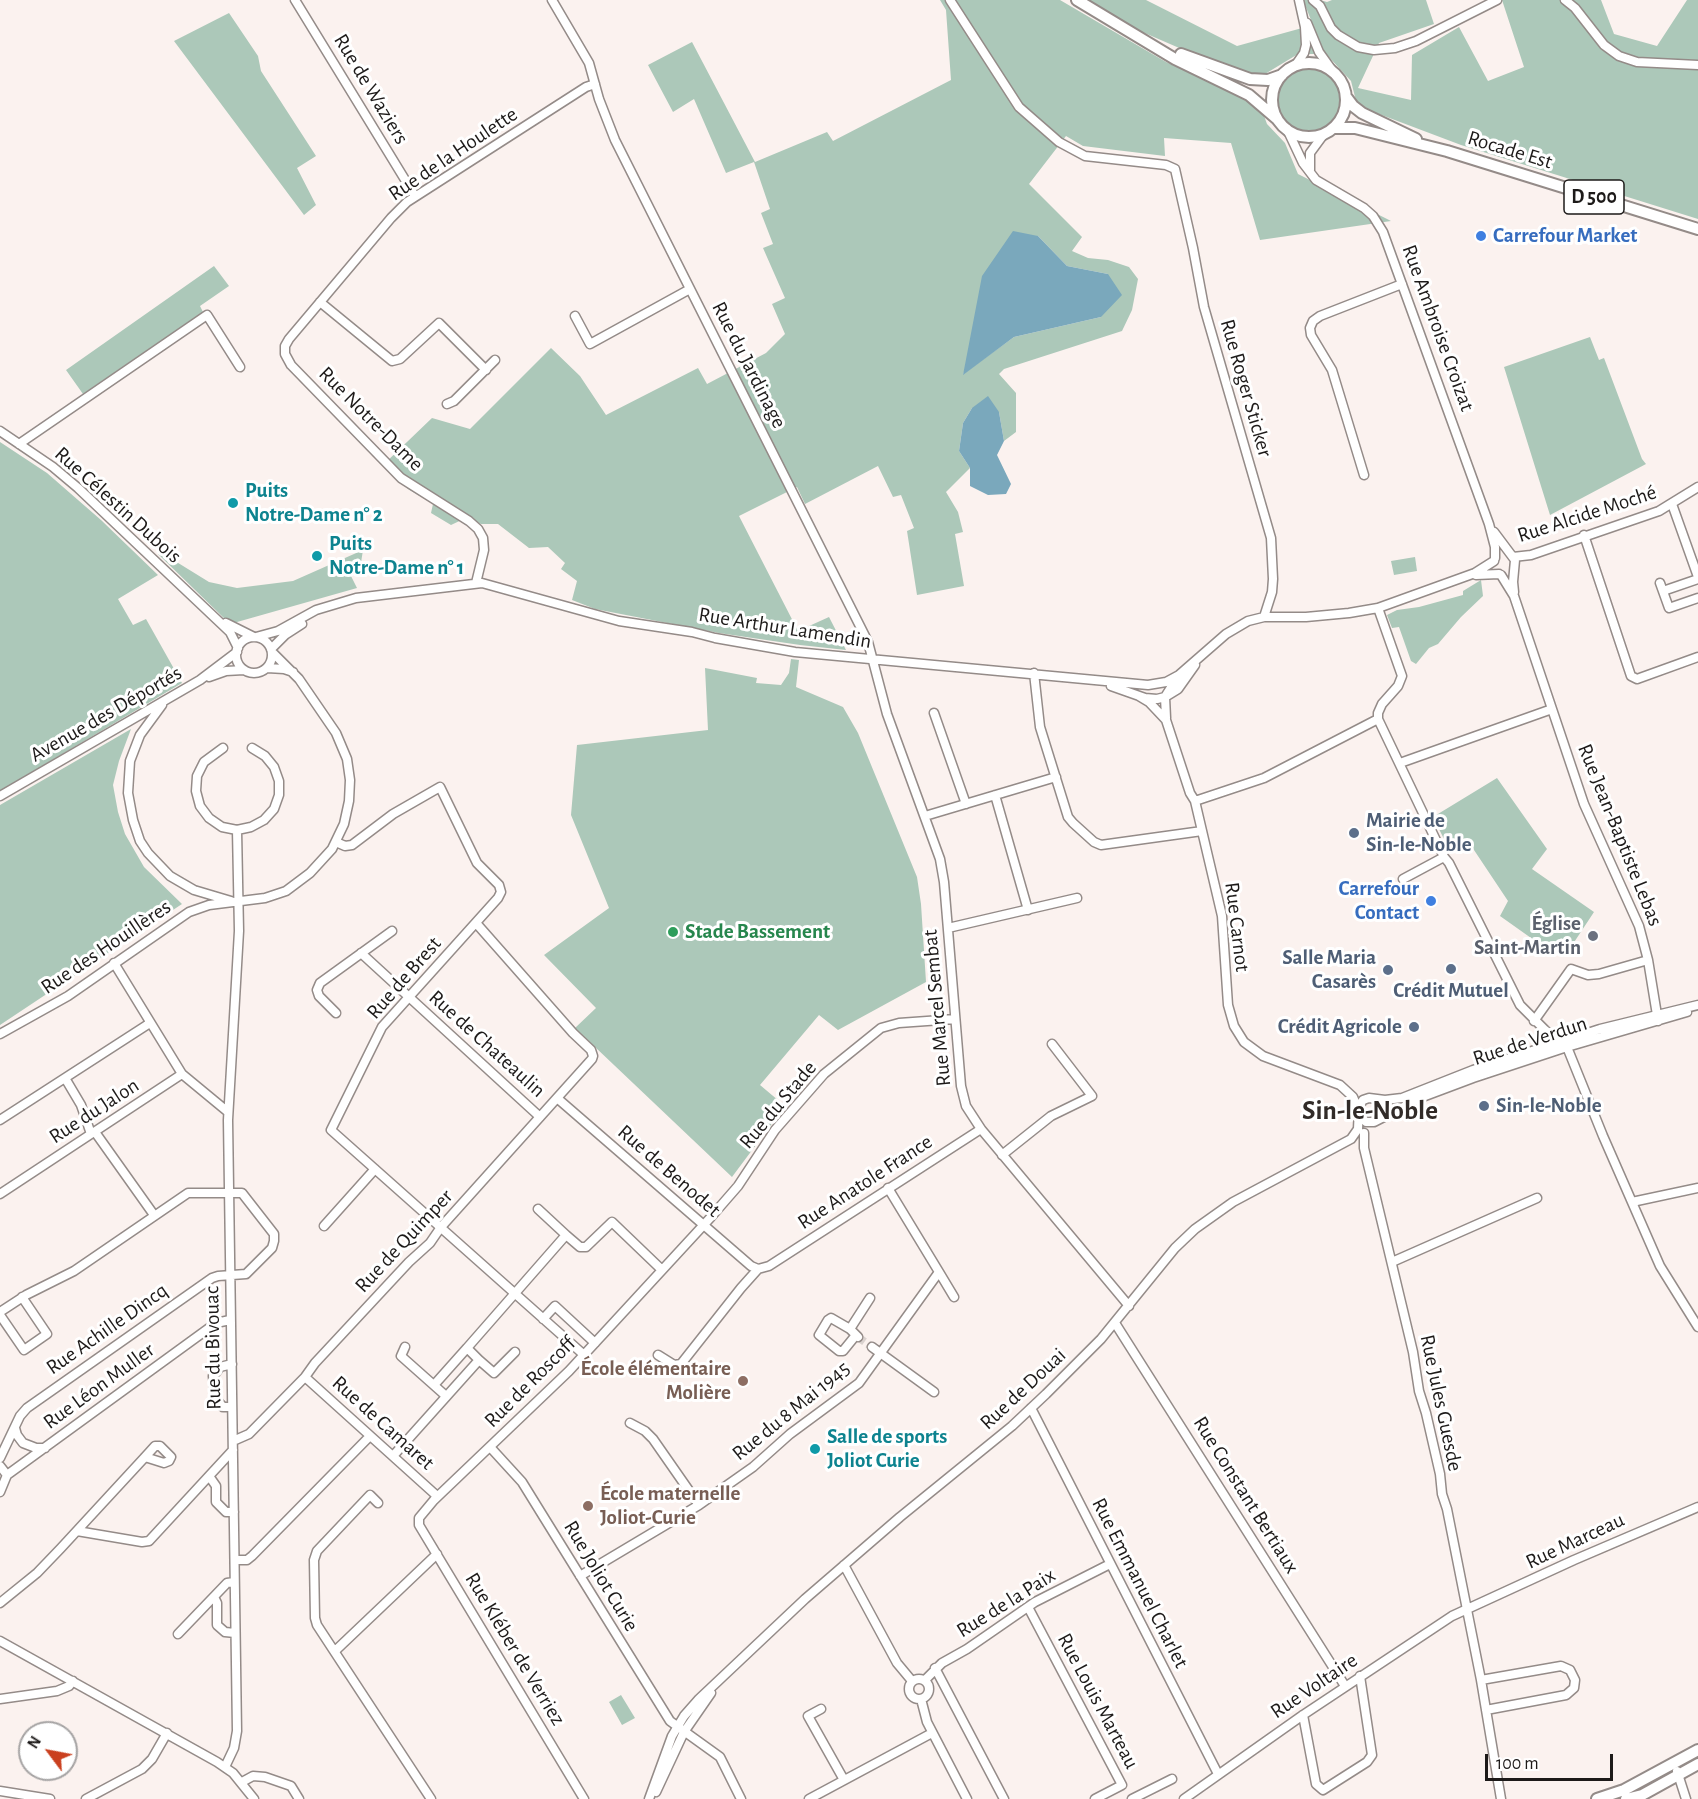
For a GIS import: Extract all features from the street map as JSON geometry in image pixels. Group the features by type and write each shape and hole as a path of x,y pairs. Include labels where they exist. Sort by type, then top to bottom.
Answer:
{"main road":[{"path":"1077,0 1144,40 1175,58 1249,95 1287,129 1302,137 1324,134 1334,128 1344,115 1347,99 1344,86 1334,73 1316,63 1295,66 1282,75 1263,80 1243,78 1144,40"},
{"path":"1277,118 1272,98 1275,86 1282,75"},
{"name":"D 500","path":"1347,99 1357,110 1377,121 1447,151"},
{"name":"D 500","path":"1334,128 1355,128 1447,151"},
{"name":"Rocade Est","path":"1447,151 1698,229"},
{"path":"1626,1799 1642,1795 1676,1770 1698,1750"},
{"path":"1597,1799 1698,1764"}],"street":[{"name":"Rue de Waziers","path":"295,0 415,196"},
{"name":"Rue du Jardinage","path":"552,0 587,58 612,134 868,642 873,660"},
{"name":"Rue Roger Sticker","path":"950,0 1019,107 1059,142 1075,152 1090,157 1166,165 1174,169 1204,307 1271,538 1274,579 1264,617"},
{"path":"1295,66 1302,57 1306,45 1300,0"},
{"path":"1313,0 1320,6 1331,28 1338,35 1358,47 1374,50 1395,48 1416,41 1497,0"},
{"path":"1565,0 1604,45 1619,56 1637,62 1698,65"},
{"path":"1302,12 1319,52 1334,73"},
{"name":"Rue de la Houlette","path":"287,358 285,350 287,342 391,218 415,196 586,87 595,84"},
{"name":"Rue Ambroise Croizat","path":"1287,129 1303,163 1312,176 1324,186 1358,204 1373,216 1384,233 1489,524 1495,547 1494,560"},
{"path":"1312,176 1309,156 1314,145 1324,134"},
{"path":"1364,475 1332,370 1311,335 1310,328 1313,321 1320,316 1402,284"},
{"path":"575,316 590,344 690,289"},
{"path":"320,302 392,361 400,359 439,323 486,370"},
{"path":"19,444 207,315 240,367"},
{"name":"Rue Notre-Dame","path":"287,358 401,478 478,529 483,538 484,550 476,583"},
{"path":"447,404 454,401 495,360"},
{"name":"Rue Célestin Dubois","path":"0,432 67,478 232,634 237,650"},
{"name":"Rue Alcide Moché","path":"1511,555 1527,556 1659,511 1698,487"},
{"path":"1672,504 1698,578 1662,587 1669,608 1698,598"},
{"name":"Rue Ambroise Croizat","path":"1489,524 1511,555"},
{"path":"1584,535 1629,673 1637,679 1698,657"},
{"path":"1500,553 1511,555 1516,564 1515,569 1510,574 1500,574 1494,568 1494,560 1500,553"},
{"name":"Rue Alcide Moché","path":"1199,660 1226,634 1248,621 1264,617 1349,614 1378,608 1464,578 1484,569 1494,560"},
{"name":"Rue Jean-Baptiste Lebas","path":"1514,596 1515,569"},
{"name":"Rue Alcide Moché","path":"1464,578 1500,574"},
{"name":"Rue Jean-Baptiste Lebas","path":"1500,574 1514,596 1584,804 1639,926 1648,960 1657,1018"},
{"path":"293,673 284,669 267,668 256,673 244,670 238,662 237,650 244,640 278,631 316,610 330,606 368,596 476,583"},
{"name":"Rue Arthur Lamendin","path":"476,583 566,605 619,621 692,632 713,638 795,652 1034,673 1094,681"},
{"path":"272,651 285,635 330,606"},
{"path":"1378,608 1402,676 1398,686 1382,704 1378,719 1444,857 1517,999 1534,1021 1564,1044 1663,1271 1698,1327"},
{"name":"Rue Célestin Dubois","path":"208,610 234,628 255,637"},
{"path":"255,637 266,641 272,651 272,660 267,668"},
{"name":"Avenue des Déportés","path":"0,796 200,680 237,650"},
{"name":"Rue des Houillères","path":"0,1034 47,1009 189,912 209,905 278,894 294,886 323,861 336,842 344,824 349,801 350,780 347,759 336,733 293,673 272,651"},
{"name":"Rue Marcel Sembat","path":"873,660 887,714 940,859 962,1093 968,1110 1002,1155 1129,1306"},
{"path":"1094,681 1148,685 1179,675 1199,660"},
{"path":"1094,681 1139,696 1157,699 1178,689 1199,660"},
{"name":"Avenue des Déportés","path":"200,680 226,671 244,670"},
{"path":"1034,673 1039,723 1070,820 1097,844 1106,845 1202,831"},
{"path":"1166,720 1165,697 1179,675"},
{"name":"Rue Carnot","path":"1139,696 1155,707 1166,720 1190,793 1196,801 1222,916 1229,1011 1237,1032 1249,1046 1263,1056 1341,1085 1353,1097 1359,1112"},
{"path":"166,699 144,728 132,754 128,785 133,820 144,847 170,876 194,891 237,902"},
{"path":"1400,763 1552,709"},
{"path":"934,713 966,804"},
{"path":"1196,801 1264,778 1378,719"},
{"path":"223,748 210,756 200,768 196,783 197,799 204,813 215,823 237,830 251,827 264,820 274,809 279,795 279,781 274,767 265,756 252,748"},
{"path":"925,816 1056,777"},
{"name":"Rue de Brest","path":"336,842 345,846 352,845 393,814 440,787 477,863 499,885 501,892 380,1031 332,1130 375,1169"},
{"path":"994,795 1028,910"},
{"name":"Rue du Bivouac","path":"225,1767 234,1749 237,1736 235,1560 230,1512 233,1441 228,1407 232,1364 228,1112 239,931 237,830"},
{"path":"1403,879 1444,857"},
{"path":"948,928 1077,898"},
{"name":"Rue de Quimper","path":"233,1441 249,1434 305,1377 322,1354 409,1262 430,1243 441,1227 593,1056 591,1050 573,1033 476,923"},
{"path":"336,1013 319,996 318,987 323,980 392,931"},
{"name":"Rue de Chateaulin","path":"361,953 540,1117"},
{"path":"1534,1021 1571,969 1588,975 1599,974 1648,960"},
{"path":"114,963 182,1074 228,1112"},
{"name":"Rue de Verdun","path":"1375,1099 1402,1098 1473,1070 1698,1007"},
{"name":"Rue du Stade","path":"662,1269 738,1186 775,1130 829,1070 881,1029 899,1023 956,1018"},
{"path":"0,1120 150,1023"},
{"path":"1002,1155 1051,1116 1092,1096 1052,1044"},
{"name":"Rue de Verdun","path":"1376,1121 1431,1093 1564,1044"},
{"name":"Rue du Jalon","path":"0,1194 182,1074"},
{"path":"65,1078 81,1105 93,1133 154,1215"},
{"name":"Rue de Benodet","path":"557,1098 758,1269"},
{"path":"1375,1099 1382,1107 1382,1115 1376,1121 1366,1122 1359,1112 1363,1100 1375,1099"},
{"name":"Rue de Douai","path":"1343,1143 1357,1132 1359,1112"},
{"name":"Rue de Douai","path":"651,1799 680,1730 728,1672 779,1622 844,1565 1031,1408 1090,1352 1175,1248 1208,1218 1242,1197 1364,1133 1376,1121"},
{"name":"Rue Anatole France","path":"758,1269 769,1266 981,1129"},
{"name":"Rue Jules Guesde","path":"1364,1133 1364,1148 1440,1474 1442,1494 1447,1509 1481,1680 1501,1799"},
{"path":"324,1226 375,1169 583,1354"},
{"path":"888,1188 954,1297"},
{"path":"1632,1202 1698,1188"},
{"path":"22,1297 47,1334 24,1350 0,1314 22,1297 74,1271 154,1215 190,1193 228,1192"},
{"name":"Rue Achille Dincq","path":"0,1458 20,1416 27,1408 212,1278 246,1274 272,1248 275,1239 272,1230 245,1196 240,1192 228,1192"},
{"path":"1392,1262 1537,1198"},
{"path":"538,1209 580,1246 586,1247 612,1222 662,1269"},
{"path":"434,1385 566,1235"},
{"name":"Rue de Roscoff","path":"420,1516 437,1496 569,1371 662,1269"},
{"path":"658,1355 674,1365 683,1363 758,1269"},
{"name":"Rue du 8 Mai 1945","path":"580,1576 699,1504 753,1467 790,1434 855,1387 939,1272"},
{"path":"855,1334 870,1298"},
{"path":"543,1319 555,1306 595,1343"},
{"name":"Rue Léon Muller","path":"7,1475 216,1323 230,1320"},
{"name":"Rue Constant Bertiaux","path":"1115,1323 1345,1686"},
{"path":"405,1347 401,1356 446,1396"},
{"path":"872,1347 934,1392"},
{"path":"466,1348 494,1373 515,1352"},
{"path":"393,1456 479,1360"},
{"path":"228,1407 215,1398 213,1376 220,1367 232,1364"},
{"name":"Rue de Camaret","path":"305,1377 437,1496"},
{"name":"Rue Emmanuel Charlet","path":"1031,1408 1218,1774"},
{"path":"630,1422 652,1438 699,1504"},
{"path":"15,1428 16,1435 23,1443 36,1448 45,1448"},
{"path":"235,1560 247,1560 252,1556 370,1436"},
{"name":"Rue Joliot Curie","path":"489,1447 522,1482 667,1716 680,1730 720,1757 741,1799"},
{"path":"76,1531 142,1542 149,1541 233,1450"},
{"path":"0,1603 37,1573 145,1457"},
{"path":"0,1466 7,1475 0,1492"},
{"path":"209,1476 216,1486 216,1502 230,1512"},
{"path":"378,1503 370,1496 315,1555 315,1618 317,1625 431,1799"},
{"name":"Rue Marceau","path":"1467,1610 1574,1560 1698,1507"},
{"name":"Rue Kléber de Verriez","path":"420,1516 419,1525 584,1799"},
{"path":"336,1652 437,1554"},
{"name":"Rue de la Paix","path":"925,1680 935,1668 1028,1607 1110,1564"},
{"path":"844,1565 897,1663 912,1681"},
{"path":"178,1634 227,1583 234,1582"},
{"path":"214,1597 217,1603 217,1625 225,1632 235,1633"},
{"name":"Rue Louis Marteau","path":"1028,1607 1122,1785 1095,1799"},
{"name":"Rue Voltaire","path":"1184,1799 1345,1686 1452,1616 1467,1610"},
{"path":"0,1641 225,1767 242,1782 254,1799"},
{"path":"1481,1680 1561,1666 1570,1670 1575,1680 1572,1690 1566,1695 1486,1710"},
{"path":"935,1668 1004,1799"},
{"path":"1303,1715 1316,1784 1323,1790 1367,1762 1373,1753 1360,1676"},
{"path":"918,1678 925,1680 929,1691 926,1697 914,1698 909,1693 912,1681 918,1678"},
{"path":"0,1699 57,1692 69,1686 73,1681"},
{"path":"921,1699 925,1718 967,1799"},
{"path":"820,1709 808,1716 844,1780"},
{"path":"87,1799 142,1770 152,1759 167,1733"},
{"path":"809,1799 932,1733"},
{"path":"1676,1770 1686,1799"},
{"path":"242,1782 253,1776 265,1777 291,1786 299,1799"},
{"path":"1122,1785 1131,1799 1172,1779"},
{"path":"0,1791 50,1799"}],"green space":[{"path":"940,0 1060,0 1166,62 1244,98 1263,113 1267,124 1285,143 1298,174 1391,221 1260,240 1231,143 1164,138 1165,156 1083,146 1066,136 1029,184 1082,237 1072,251 1088,258 1108,260 1129,267 1138,279 1132,310 1122,331 1004,369 999,374 1016,393 1016,432 1004,441 999,412 972,408 963,423 959,451 970,468 946,492 958,512 963,532 955,534 964,586 917,595 907,531 914,528 901,495 893,497 878,466 805,504 797,487 739,516 798,631 829,617 846,650 719,633 595,609 572,600 577,581 561,569 565,563 548,547 529,548 498,524 481,524 468,517 451,525 431,513 433,504 408,489 383,465 432,418 470,429 551,348 580,376 606,415 698,368 707,384 766,353 785,334 772,304 785,298 763,248 773,244 761,213 770,209 754,162 726,173 694,99 673,112 648,65 692,42 755,162 827,132 833,141 951,80 946,10","holes":["1038,236 1067,266 1108,274 1101,317 1014,337 963,374"]},
{"path":"1089,0 1146,0 1237,46 1313,25 1303,0 1327,2 1332,0 1426,0 1434,24 1379,43 1358,88 1411,100 1412,55 1459,27 1488,81 1524,67 1502,0 1601,0 1614,34 1657,46 1687,0 1698,0 1698,219 1461,145 1371,111 1356,101 1351,81 1326,54 1298,54 1265,74 1252,74 1200,57 1140,31"},
{"path":"229,13 258,56 261,71 316,156 297,168 316,205 304,215 174,41"},
{"path":"1309,69 1321,71 1331,78 1338,88 1340,100 1338,112 1331,122 1321,129 1309,131 1297,129 1287,122 1280,112 1278,100 1280,88 1287,78 1297,71"},
{"path":"214,266 229,286 200,306 203,312 83,394 66,370"},
{"path":"1590,337 1599,360 1604,358 1642,459 1646,464 1550,515 1504,367"},
{"path":"0,442 47,473 101,520 158,575 118,599 133,625 146,619 182,683 0,791"},
{"path":"363,550 360,569 350,574 357,588 230,624 158,554 162,553 209,582 237,588 293,581"},
{"path":"1415,557 1417,571 1394,575 1391,561"},
{"path":"1481,580 1483,596 1438,644 1429,648 1416,664 1411,661 1399,627 1392,628 1387,615 1397,610 1419,607 1463,595 1463,591"},
{"path":"791,659 799,660 796,687 843,707 858,733 917,877 926,982 838,1030 819,1015 760,1085 785,1106 732,1177 575,1028 596,1008 544,955 609,908 571,815 577,745 708,730 705,668 757,678 756,683 781,685 789,673"},
{"path":"131,729 113,785 118,812 125,834 144,867 182,904 0,1025 0,805"},
{"path":"1497,778 1547,849 1532,869 1594,912 1565,956 1558,951 1555,955 1500,916 1508,901 1470,844 1451,853 1433,817"},
{"path":"621,1695 635,1718 622,1725 609,1702"}],"water":[{"path":"1013,231 1038,236 1067,266 1108,274 1122,295 1101,317 1014,337 963,375 982,276"},
{"path":"988,396 999,412 1004,441 997,455 1011,484 1006,494 988,495 970,486 970,468 959,451 963,423 972,408"}],"tunnel":[{"path":"858,1337 872,1347"}],"place":[{"name":"Carrefour Market","path":"1481,236"},
{"name":"Puits Notre-Dame n° 2","path":"233,503"},
{"name":"Puits Notre-Dame n° 1","path":"317,556"},
{"name":"Mairie de Sin-le-Noble","path":"1354,833"},
{"name":"Carrefour Contact","path":"1431,901"},
{"name":"Stade Bassement","path":"673,932"},
{"name":"Église Saint-Martin","path":"1593,936"},
{"name":"Crédit Mutuel","path":"1451,969"},
{"name":"Salle Maria Casarès","path":"1388,970"},
{"name":"Crédit Agricole","path":"1414,1027"},
{"name":"Sin-le-Noble","path":"1484,1106"},
{"name":"École élémentaire Molière","path":"743,1381"},
{"name":"Salle de sports Joliot Curie","path":"815,1449"},
{"name":"École maternelle Joliot-Curie","path":"588,1506"}],"district":[{"name":"Sin-le-Noble","path":"1370,1111"}]}
